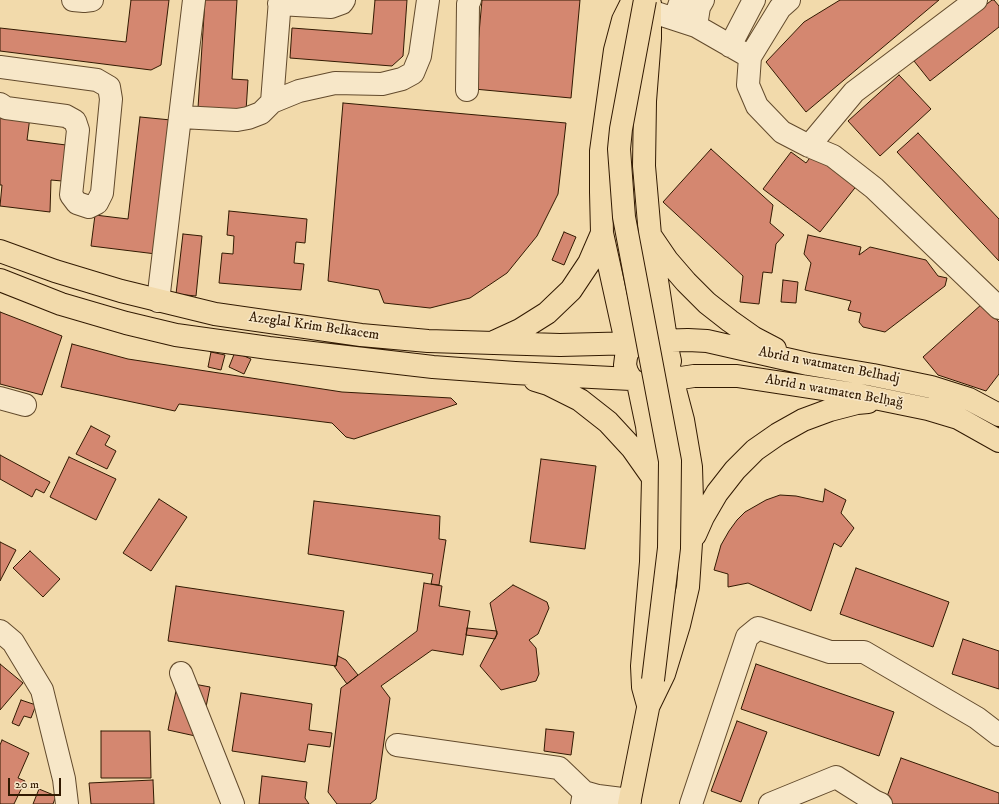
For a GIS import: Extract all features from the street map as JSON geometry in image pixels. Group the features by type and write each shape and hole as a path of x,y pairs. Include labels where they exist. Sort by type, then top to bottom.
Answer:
{"main road":[{"path":"645,3 623,20 615,50 601,151 600,192 602,233 654,355 684,420 691,467 691,543 688,587 679,625 664,674 648,707"},
{"path":"645,3 650,38 645,101 644,166 650,235 654,355"},
{"path":"630,802 653,680 669,548 670,461 624,217 620,149 621,129 645,3"},
{"path":"491,343 520,330 547,313 571,290 589,263 602,233"},
{"path":"650,235 667,260 686,282 707,303 730,322 754,338 780,352 808,364"},
{"name":"Azeglal Krim Belkacem","path":"0,251 55,271 121,291 215,314 361,334 428,341 560,344 654,355 654,384 646,385 635,381 515,373 366,359 269,348 176,335 126,323 61,304 0,280"},
{"name":"Abrid n watmaten Belhadj","path":"654,355 688,340 707,342 808,364 931,387 969,399 999,415"},
{"path":"648,707 643,687 642,666 651,562 653,480 647,426 635,381 627,372 625,364 654,355"},
{"name":"Abrid n watmaten Belḥaǧ","path":"654,355 694,376 737,376 886,400 928,409 958,418 999,441"},
{"path":"515,373 548,384 580,400 608,422 632,448 653,480"},
{"path":"691,543 703,517 717,493 730,476 755,450 778,434 803,420 830,410 857,403 886,400"}],"street":[{"path":"73,0 92,0"},
{"path":"158,301 194,0"},
{"path":"272,102 280,2 332,7 342,3 344,0"},
{"path":"181,117 237,120 261,113 272,102 299,91 335,83 382,84 402,79 412,73 420,56 428,0"},
{"path":"467,90 468,4 470,0"},
{"path":"696,26 698,7 703,0"},
{"path":"730,46 754,0"},
{"path":"789,0 780,8 750,57 748,85 757,106 782,132 833,156 874,188 999,308"},
{"path":"809,146 854,92 976,0"},
{"path":"645,3 678,9 696,26 750,57"},
{"path":"0,66 97,80 109,87 111,99 102,193 97,203 89,207 77,203 72,195 78,130 75,121 66,116 6,108 0,104"},
{"path":"0,398 25,405"},
{"path":"691,804 747,637 758,628 830,652 864,652 977,718 999,735"},
{"path":"0,631 13,642 42,690 64,779 67,804"},
{"path":"181,673 233,804"},
{"path":"397,745 559,768 583,798 598,796 630,802"},
{"path":"770,804 836,777 881,804"}],"building":[{"path":"131,0 169,0 161,65 151,70 0,51 0,28 126,42"},
{"path":"205,0 237,0 232,79 248,80 246,111 198,108"},
{"path":"375,0 407,0 403,56 392,66 290,58 292,28 372,34"},
{"path":"482,0 580,0 571,98 474,89"},
{"path":"840,0 939,0 806,112 766,62 804,22"},
{"path":"992,0 994,0 999,6 999,27 930,81 914,61"},
{"path":"899,75 931,109 880,156 848,121"},
{"path":"343,103 566,123 558,194 537,236 507,273 470,298 430,308 384,303 379,290 328,281"},
{"path":"0,113 30,117 27,140 66,145 62,181 51,180 50,212 0,206 2,185 0,185"},
{"path":"140,117 171,120 156,254 91,246 95,215 128,219"},
{"path":"918,133 999,219 999,261 897,152"},
{"path":"711,149 773,205 770,223 784,235 776,244 772,273 763,272 759,304 740,302 743,276 663,202"},
{"path":"815,151 858,184 820,232 763,189 791,152 806,163"},
{"path":"229,211 307,219 305,243 296,242 294,263 304,264 301,290 219,283 222,253 233,254 234,236 227,235"},
{"path":"564,232 576,237 564,265 552,260"},
{"path":"183,234 202,236 196,296 176,294"},
{"path":"808,235 861,247 859,255 870,247 926,260 938,276 947,278 945,286 885,332 863,327 859,322 861,313 848,310 851,301 805,290 811,263 804,254"},
{"path":"783,280 798,282 796,303 781,302"},
{"path":"982,304 999,322 999,374 986,391 938,375 923,357"},
{"path":"0,312 62,336 42,395 0,384"},
{"path":"72,344 128,359 342,392 451,398 457,404 354,439 346,437 332,423 179,404 175,411 61,387"},
{"path":"211,352 225,355 221,370 208,367"},
{"path":"235,352 251,359 244,374 229,367"},
{"path":"91,426 110,436 105,445 116,451 107,469 76,454"},
{"path":"0,455 50,482 44,493 36,489 32,497 0,479"},
{"path":"69,457 116,479 96,520 50,497"},
{"path":"541,459 596,466 585,549 530,542"},
{"path":"825,489 846,500 841,513 854,528 841,547 834,543 811,611 748,583 728,587 728,574 714,570 721,545 737,520 745,512 766,500 780,495 796,496 823,502"},
{"path":"159,499 187,517 151,571 123,553"},
{"path":"314,501 440,516 439,539 446,540 439,585 431,584 433,574 308,554"},
{"path":"0,542 16,550 0,581"},
{"path":"30,551 60,579 43,597 13,568"},
{"path":"856,568 949,602 933,647 840,614"},
{"path":"424,583 442,586 439,606 470,611 463,655 432,650 381,686 390,698 376,799 370,804 337,804 328,792 341,688 417,631"},
{"path":"513,585 547,602 549,608 538,634 529,640 536,648 539,674 536,681 501,690 480,666 497,634 490,603"},
{"path":"176,586 344,611 336,666 168,641"},
{"path":"467,628 497,631 497,634 495,639 466,635"},
{"path":"963,639 999,651 999,689 952,674"},
{"path":"338,656 346,660 358,675 347,684 334,666 336,666"},
{"path":"0,664 23,683 0,710"},
{"path":"756,664 894,712 879,756 741,709"},
{"path":"178,681 210,687 200,737 168,730"},
{"path":"241,693 312,704 309,730 332,733 330,747 308,744 305,762 232,751"},
{"path":"21,700 36,705 31,718 24,716 19,726 12,723"},
{"path":"737,721 767,732 741,802 711,791"},
{"path":"546,729 574,732 571,755 544,751"},
{"path":"101,731 150,731 151,778 101,778"},
{"path":"2,740 29,753 18,778 25,781 14,804 0,804 0,745"},
{"path":"901,758 999,793 999,804 891,804 885,802"},
{"path":"262,776 307,782 305,798 309,804 259,804"},
{"path":"153,780 154,804 91,804 89,783"},
{"path":"39,789 56,796 53,804 33,804"}]}
